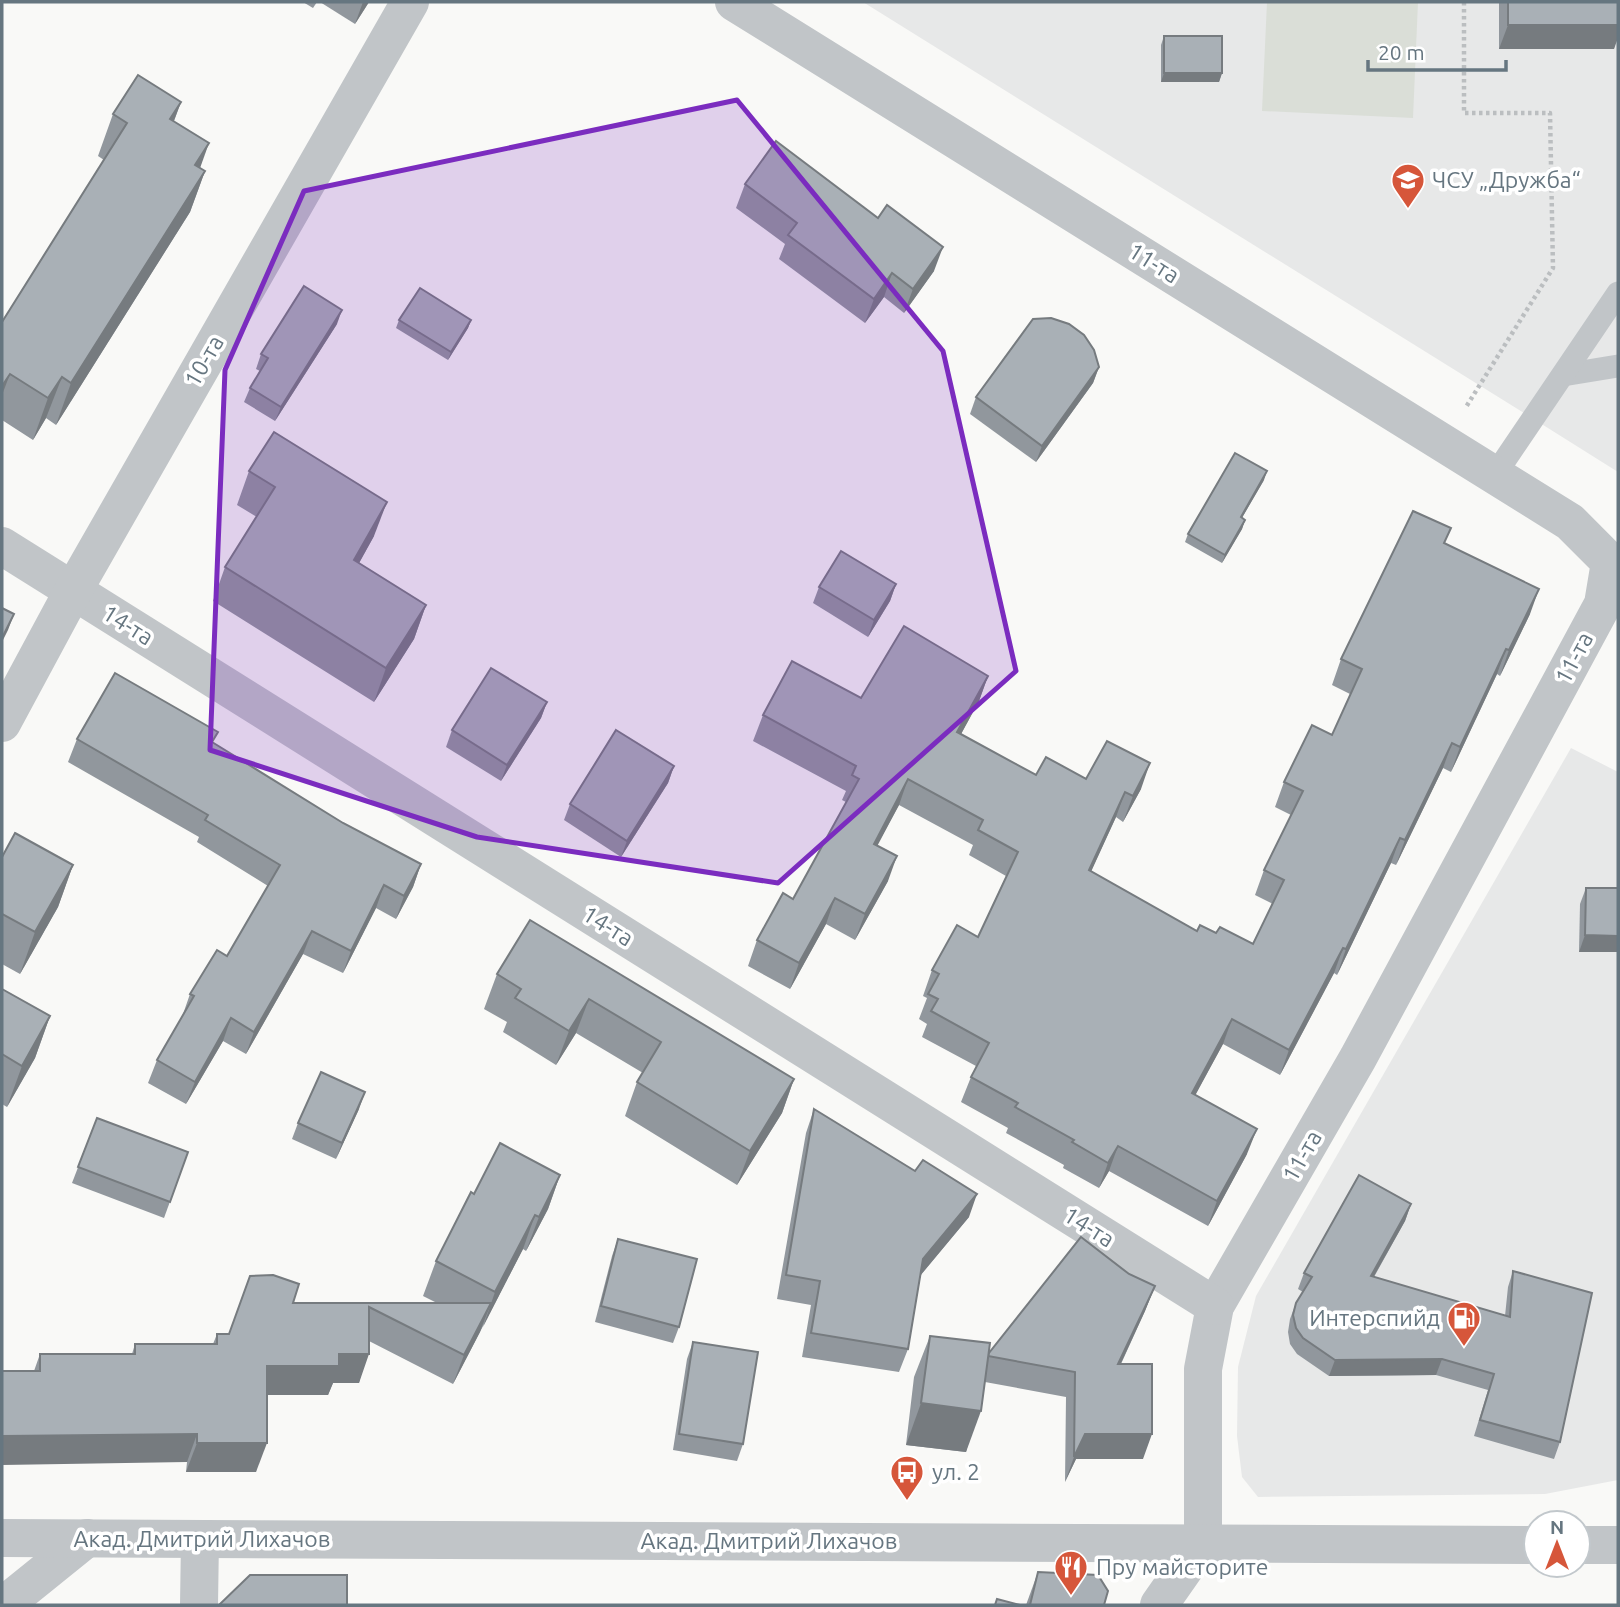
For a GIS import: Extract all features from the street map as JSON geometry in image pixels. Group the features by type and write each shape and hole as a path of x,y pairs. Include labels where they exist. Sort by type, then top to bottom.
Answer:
{"street":[{"name":"10-та","path":"2,723 74,591 410,2"},
{"name":"11-та","path":"734,2 1570,523 1610,562 1604,604 1358,1058 1215,1306 1203,1369 1203,1542"},
{"name":"14-та","path":"2,546 1215,1306"},
{"name":"Акад. Дмитрий Лихачов","path":"2,1538 1522,1545"},
{"path":"4,1605 87,1538"},
{"path":"199,1605 200,1539"},
{"path":"1159,1605 1203,1542"},
{"path":"1592,1545 1618,1545"}],"lane":[{"path":"1494,476 1618,293"},
{"path":"1563,375 1618,366"}],"path":[{"path":"1464,2 1464,113 1550,113 1553,268 1479,386"}],"highlighted area":[{"path":"737,100 943,351 1016,671 778,883 477,837 210,750 225,370 304,191"}],"shaded area":[{"name":"ЧСУ „Дружба“","path":"863,2 1618,2 1618,472 1532,418"},
{"path":"1267,2 1418,2 1413,118 1262,111"},
{"path":"1571,748 1618,772 1618,1480 1545,1494 1258,1497 1242,1477 1237,1436 1238,1367 1256,1296"}],"building":[{"path":"1508,2 1618,2 1618,25 1508,25"},
{"path":"1164,36 1222,36 1222,73 1164,73"},
{"path":"138,75 181,102 170,119 209,143 195,165 205,171 71,383 62,377 48,398 10,374 2,386 2,322 127,123 113,114"},
{"path":"776,141 878,218 887,205 943,247 913,289 892,273 874,299 788,235 797,223 745,184"},
{"path":"304,286 342,310 281,407 250,388 268,358 261,354"},
{"path":"420,288 471,320 451,352 399,320"},
{"path":"1051,318 1069,324 1084,335 1094,350 1099,367 1042,446 976,397 1033,319"},
{"path":"274,432 387,502 354,560 426,605 386,668 225,567 275,487 249,471"},
{"path":"1235,453 1267,471 1241,517 1245,520 1225,555 1188,534"},
{"path":"1413,511 1451,528 1444,543 1539,589 1509,650 1506,649 1460,747 1452,743 1405,840 1400,838 1346,949 1343,948 1289,1050 1232,1019 1192,1093 1257,1129 1217,1201 1118,1146 1108,1163 1072,1142 1074,1140 1015,1107 1018,1103 971,1077 989,1043 931,1011 938,999 928,994 939,974 932,970 957,925 978,937 1018,852 978,830 983,820 908,779 874,844 897,856 865,914 835,898 799,963 757,940 783,893 793,899 859,779 852,775 856,766 763,715 792,661 861,698 904,626 988,676 957,732 1036,775 1046,757 1086,779 1107,741 1150,763 1133,796 1125,792 1089,870 1197,931 1200,925 1216,933 1220,927 1253,944 1284,880 1264,870 1303,791 1284,782 1312,725 1332,735 1362,669 1341,659"},
{"path":"841,551 896,584 874,620 819,587"},
{"path":"2,608 14,614 2,638"},
{"path":"491,668 547,702 507,765 452,730"},
{"path":"115,673 218,732 212,742 343,823 421,864 404,896 384,885 351,951 312,931 254,1032 231,1018 195,1082 157,1060 194,996 190,994 217,950 227,956 280,865 205,820 208,815 77,739"},
{"path":"616,730 674,766 627,841 570,804"},
{"path":"15,833 73,865 35,932 2,914 2,857"},
{"path":"1586,888 1618,888 1618,936 1585,935"},
{"path":"530,920 794,1079 750,1151 637,1082 661,1042 589,999 569,1031 515,998 521,989 497,974"},
{"path":"2,989 50,1016 22,1066 2,1054"},
{"path":"321,1072 365,1092 342,1143 298,1123"},
{"path":"814,1109 915,1171 923,1160 977,1194 923,1259 908,1349 811,1333 820,1281 786,1275"},
{"path":"97,1118 188,1152 170,1202 78,1167"},
{"path":"500,1143 560,1175 539,1217 535,1215 495,1292 436,1261 471,1192 474,1194"},
{"path":"1359,1175 1411,1204 1371,1276 1510,1317 1513,1271 1592,1293 1560,1442 1480,1420 1494,1374 1442,1359 1335,1360 1303,1338 1296,1328 1293,1315 1296,1303 1312,1277 1304,1273"},
{"path":"1081,1237 1129,1274 1155,1286 1118,1364 1152,1364 1152,1434 1085,1434 1074,1457 1075,1372 988,1356"},
{"path":"618,1239 697,1259 679,1327 601,1306"},
{"path":"273,1275 299,1284 293,1303 491,1303 464,1355 369,1307 369,1354 339,1354 339,1366 267,1366 267,1443 197,1443 197,1434 4,1436 2,1442 2,1371 40,1371 40,1354 135,1354 135,1344 217,1344 217,1334 229,1334 250,1276"},
{"path":"930,1336 990,1343 981,1411 921,1403"},
{"path":"693,1342 758,1352 743,1444 679,1434"},
{"path":"1038,1572 1098,1575 1108,1591 1104,1605 1030,1605"},
{"path":"250,1575 347,1575 347,1605 219,1605"},
{"path":"997,1599 1020,1605 995,1605"}],"place":[{"name":"ЧСУ „Дружба“","path":"1408,210"},
{"name":"Интерспийд","path":"1464,1348"},
{"name":"ул. 2","path":"907,1502"},
{"name":"Пру майсторите","path":"1071,1597"}]}
